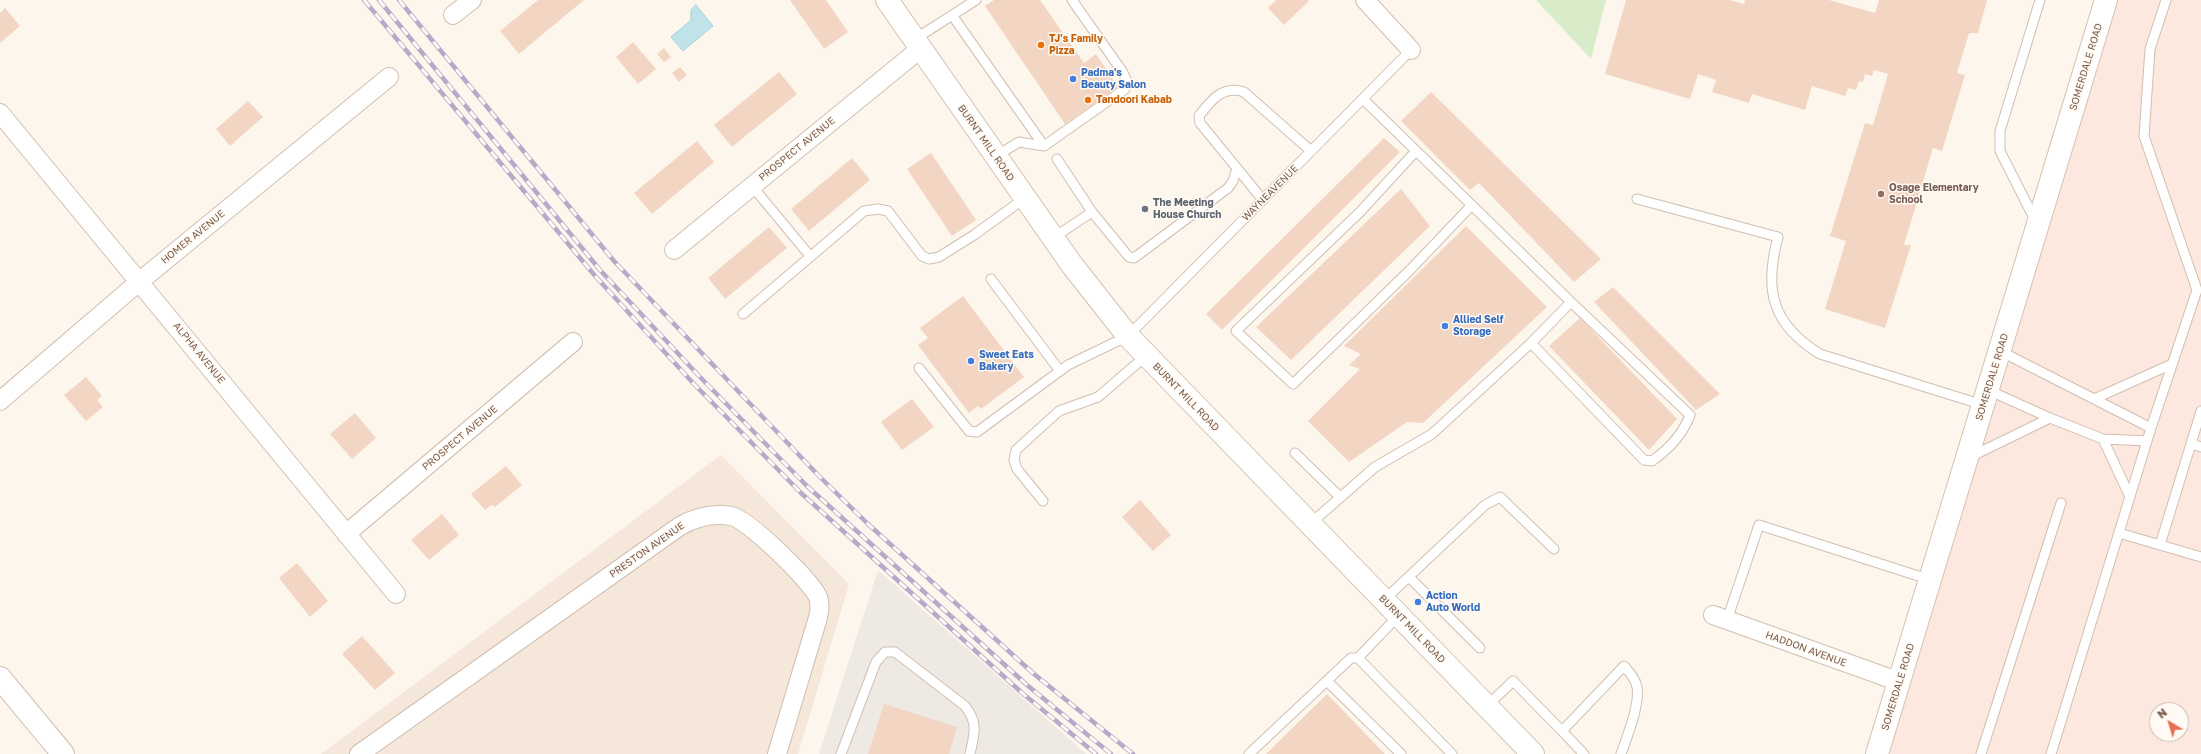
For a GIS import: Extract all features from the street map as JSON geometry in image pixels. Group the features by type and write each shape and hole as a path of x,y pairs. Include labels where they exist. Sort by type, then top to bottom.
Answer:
{"main road":[{"name":"BURNT MILL ROAD","path":"886,0 1053,238 1128,336 1533,754"},
{"name":"SOMERDALE ROAD","path":"1877,754 2106,0"},
{"path":"0,678 63,754"}],"street":[{"path":"453,15 472,0"},
{"path":"1365,0 1411,50"},
{"name":"PROSPECT AVENUE","path":"674,250 752,186 917,45"},
{"name":"HOMER AVENUE","path":"0,401 140,281 389,77"},
{"name":"ALPHA AVENUE","path":"0,114 140,281 396,594"},
{"name":"PROSPECT AVENUE","path":"346,534 574,342"},
{"name":"PRESTON AVENUE","path":"359,754 680,526 696,518 715,515 732,516 748,525 791,564 818,597 820,607 817,621 777,754"},
{"name":"HADDON AVENUE","path":"1720,618 1900,682"}],"lane":[{"path":"917,45 952,15 976,0"},
{"path":"996,156 1019,142 1044,146 1125,89 1126,79 1122,71 1072,0"},
{"path":"2038,224 2003,159 1999,142 2000,131 2040,0"},
{"path":"2051,754 2151,428 2199,289 2144,136 2150,50 2166,0"},
{"path":"952,15 1044,146"},
{"name":"WAYNEAVENUE","path":"919,368 969,431 977,432 1068,365 1128,336 1411,50"},
{"path":"1264,200 1200,123 1199,116 1205,107 1225,90 1234,88 1244,92 1311,151"},
{"path":"1363,99 1571,302 1690,415 1685,429 1663,454 1652,461 1644,460 1531,343"},
{"path":"1416,150 1360,212 1236,331 1293,384 1410,270 1472,205"},
{"path":"1057,159 1092,212 1129,256 1134,258 1228,188 1237,168"},
{"path":"752,186 810,256"},
{"path":"743,314 864,211 878,209 888,211 922,256 929,259 939,257 974,235 1025,198"},
{"path":"1637,199 1778,236 1770,275 1772,292 1782,318 1798,338 1820,354 1985,398 2050,418 2103,439 2147,441"},
{"path":"1053,238 1092,212"},
{"path":"991,279 1060,371"},
{"path":"1310,524 1375,467 1432,434 1531,343 1571,302"},
{"path":"2000,351 2151,428"},
{"path":"1043,500 1017,469 1014,460 1016,450 1059,411 1098,397 1146,355"},
{"path":"2094,399 2172,364"},
{"path":"2160,545 2201,411"},
{"path":"1967,458 2050,418"},
{"path":"2103,439 2130,497"},
{"path":"2191,444 2201,447"},
{"path":"1295,453 1340,497"},
{"path":"1358,658 1392,608 1410,578 1485,505 1500,497 1554,549"},
{"path":"1981,754 2061,503"},
{"path":"1720,618 1759,525 1931,580"},
{"path":"2119,533 2201,557"},
{"path":"1410,578 1480,648"},
{"path":"841,754 876,662 885,652 895,652 965,706 972,716 975,728 970,754"},
{"path":"1249,754 1351,658 1358,658 1452,754"},
{"path":"1562,731 1624,666 1635,680 1637,688 1635,707 1621,754"},
{"path":"1327,681 1401,754"},
{"path":"1487,706 1513,681 1584,754"}],"shaded area":[{"path":"2106,0 2201,0 2201,754 1877,754"},
{"path":"721,455 849,584 798,754 321,754"},
{"path":"878,570 1086,754 819,754"}],"green space":[{"path":"1536,0 1606,0 1591,59"}],"water":[{"path":"696,5 713,26 683,51 671,37 691,20 691,10"}],"building":[{"path":"538,0 584,0 519,54 500,31"},
{"path":"790,0 826,0 848,32 824,49"},
{"path":"994,0 1040,0 1084,63 1096,54 1118,87 1065,124 985,6"},
{"path":"1276,0 1309,1 1284,25 1268,8"},
{"name":"Osage Elementary School","path":"1626,0 1729,0 1744,4 1745,0 1829,0 1875,13 1879,0 1987,0 1978,33 1969,33 1957,73 1965,75 1942,151 1933,148 1904,245 1911,245 1885,328 1825,309 1846,241 1830,236 1865,123 1873,125 1888,74 1874,70 1872,76 1865,74 1863,82 1859,81 1856,90 1848,88 1845,96 1812,86 1805,110 1752,94 1749,103 1712,92 1716,80 1698,74 1690,99 1605,74"},
{"path":"5,8 20,26 0,43 0,13"},
{"path":"633,42 656,69 638,84 616,57"},
{"path":"664,48 671,57 664,62 657,54"},
{"path":"680,67 687,75 679,82 672,73"},
{"path":"779,72 797,94 732,147 714,125"},
{"path":"1431,92 1601,259 1574,282 1479,183 1470,190 1401,121"},
{"path":"248,101 263,117 230,146 216,129"},
{"path":"1384,138 1400,152 1222,330 1206,314"},
{"path":"697,141 714,162 652,214 634,193"},
{"path":"931,153 976,220 952,236 907,169"},
{"path":"852,158 870,180 809,231 791,209"},
{"path":"1401,189 1430,226 1291,360 1256,327"},
{"name":"Allied Self Storage","path":"1466,226 1547,307 1423,423 1407,422 1349,462 1308,421 1360,369 1349,365 1361,354 1344,346"},
{"path":"769,227 787,248 725,299 708,278"},
{"path":"1613,287 1720,394 1696,410 1594,302"},
{"name":"Sweet Eats Bakery","path":"963,296 1024,377 981,409 978,406 969,413 918,345 928,338 920,328"},
{"path":"1580,318 1677,419 1649,450 1549,346"},
{"path":"86,377 102,396 97,400 103,407 86,421 64,395"},
{"path":"912,399 934,427 902,450 881,422"},
{"path":"355,413 376,438 352,459 330,434"},
{"path":"506,466 522,485 495,507 492,505 485,510 471,494"},
{"path":"1140,500 1171,535 1153,551 1122,517"},
{"path":"442,514 459,535 429,560 411,540"},
{"path":"297,563 328,601 310,617 279,578"},
{"path":"362,636 395,673 375,690 342,654"},
{"path":"1327,694 1385,754 1266,754"},
{"path":"884,704 957,727 949,754 868,754"}],"railway":[{"path":"364,0 596,277 693,383 801,493 1021,692 1096,754"},
{"path":"379,0 600,270 700,377 807,486 1027,685 1111,754"},
{"path":"399,0 614,261 820,477 868,524 1034,674 1133,754"}],"place":[{"name":"TJ's Family Pizza","path":"1041,45"},
{"name":"Padma's Beauty Salon","path":"1073,79"},
{"name":"Tandoori Kabab","path":"1088,100"},
{"name":"Osage Elementary School","path":"1881,194"},
{"name":"The Meeting House Church","path":"1145,209"},
{"name":"Allied Self Storage","path":"1445,326"},
{"name":"Sweet Eats Bakery","path":"971,361"},
{"name":"Action Auto World","path":"1418,602"}]}
